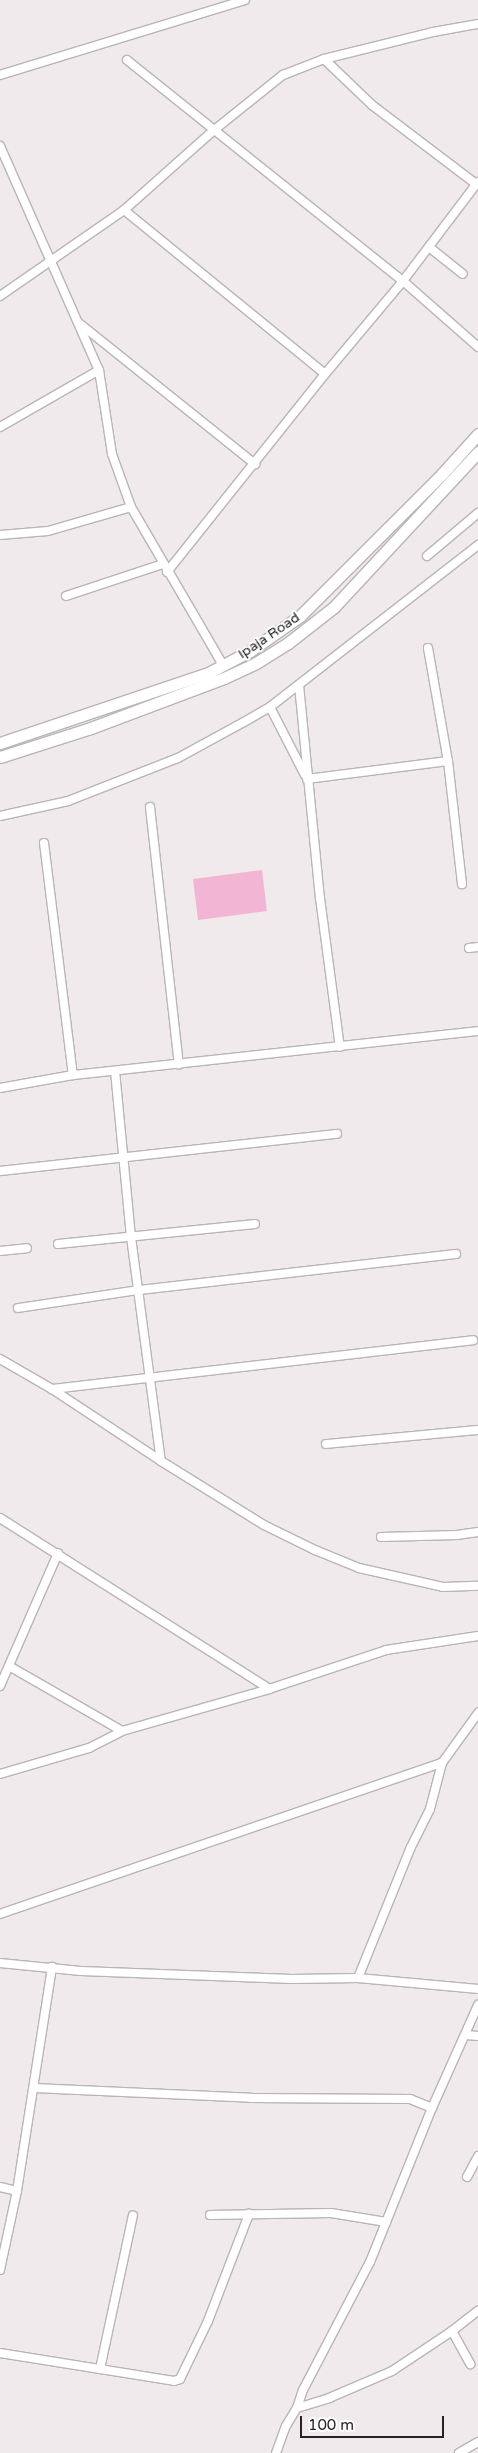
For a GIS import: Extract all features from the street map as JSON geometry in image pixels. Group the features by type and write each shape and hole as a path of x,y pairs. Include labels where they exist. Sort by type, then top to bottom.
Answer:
{"main road":[{"name":"Ipaja Road","path":"0,743 208,673 264,643 300,616 442,474 478,434"},
{"path":"465,448 476,454"},
{"name":"Ipaja Road","path":"0,757 88,729 224,678 256,663 288,643 334,606 476,454"},
{"path":"14,739 18,752"}],"street":[{"path":"0,75 246,0"},
{"path":"0,296 51,263 124,210 213,131 282,75 324,59 433,32 478,24"},
{"path":"167,572 402,281 477,183 372,106 324,59"},
{"path":"127,60 402,281 478,346"},
{"path":"0,146 2,156 99,370 112,454 131,507 223,666"},
{"path":"124,210 325,374"},
{"path":"429,247 463,274"},
{"path":"77,322 254,464"},
{"path":"0,427 99,370"},
{"path":"0,535 48,531 131,507"},
{"path":"427,556 478,513"},
{"path":"0,816 68,801 178,758 270,707 478,545"},
{"path":"66,596 163,564"},
{"path":"428,648 448,761 462,884"},
{"path":"299,685 307,779 340,1047"},
{"path":"270,707 307,779"},
{"path":"307,779 448,761"},
{"path":"150,807 179,1064"},
{"path":"44,843 73,1075"},
{"path":"469,948 478,947"},
{"path":"0,1088 73,1075 478,1031"},
{"path":"115,1070 131,1237 161,1461"},
{"path":"0,1171 337,1134"},
{"path":"58,1244 254,1224"},
{"path":"0,1251 27,1248"},
{"path":"18,1308 138,1290 456,1254"},
{"path":"52,1389 473,1340"},
{"path":"0,1359 52,1389 161,1461 264,1525 315,1550 359,1568 443,1586 478,1586"},
{"path":"326,1444 478,1430"},
{"path":"0,1518 58,1553 171,1629 270,1690"},
{"path":"381,1537 457,1535 478,1532"},
{"path":"0,1686 58,1553"},
{"path":"0,1774 89,1748 122,1731 270,1690 386,1650 478,1636"},
{"path":"9,1666 122,1731"},
{"path":"358,1978 411,1847 430,1809 442,1763 478,1713"},
{"path":"0,1914 442,1763"},
{"path":"0,1964 129,1973 292,1979 358,1978 478,1989"},
{"path":"0,2270 34,2088 52,1967"},
{"path":"276,2453 286,2426 298,2408 303,2390 325,2344 370,2262 432,2108 478,2005"},
{"path":"466,2035 478,2036"},
{"path":"34,2088 241,2098 410,2099 432,2108"},
{"path":"467,2176 478,2156"},
{"path":"0,2188 16,2190"},
{"path":"210,2214 331,2213 386,2222"},
{"path":"0,2353 174,2381 184,2376 208,2321 248,2214"},
{"path":"100,2368 133,2215"},
{"path":"298,2408 329,2398 392,2371 452,2331 478,2311"},
{"path":"452,2331 470,2364"},
{"path":"459,2453 478,2442"}],"shaded area":[{"path":"262,870 267,911 198,920 193,879"}]}
